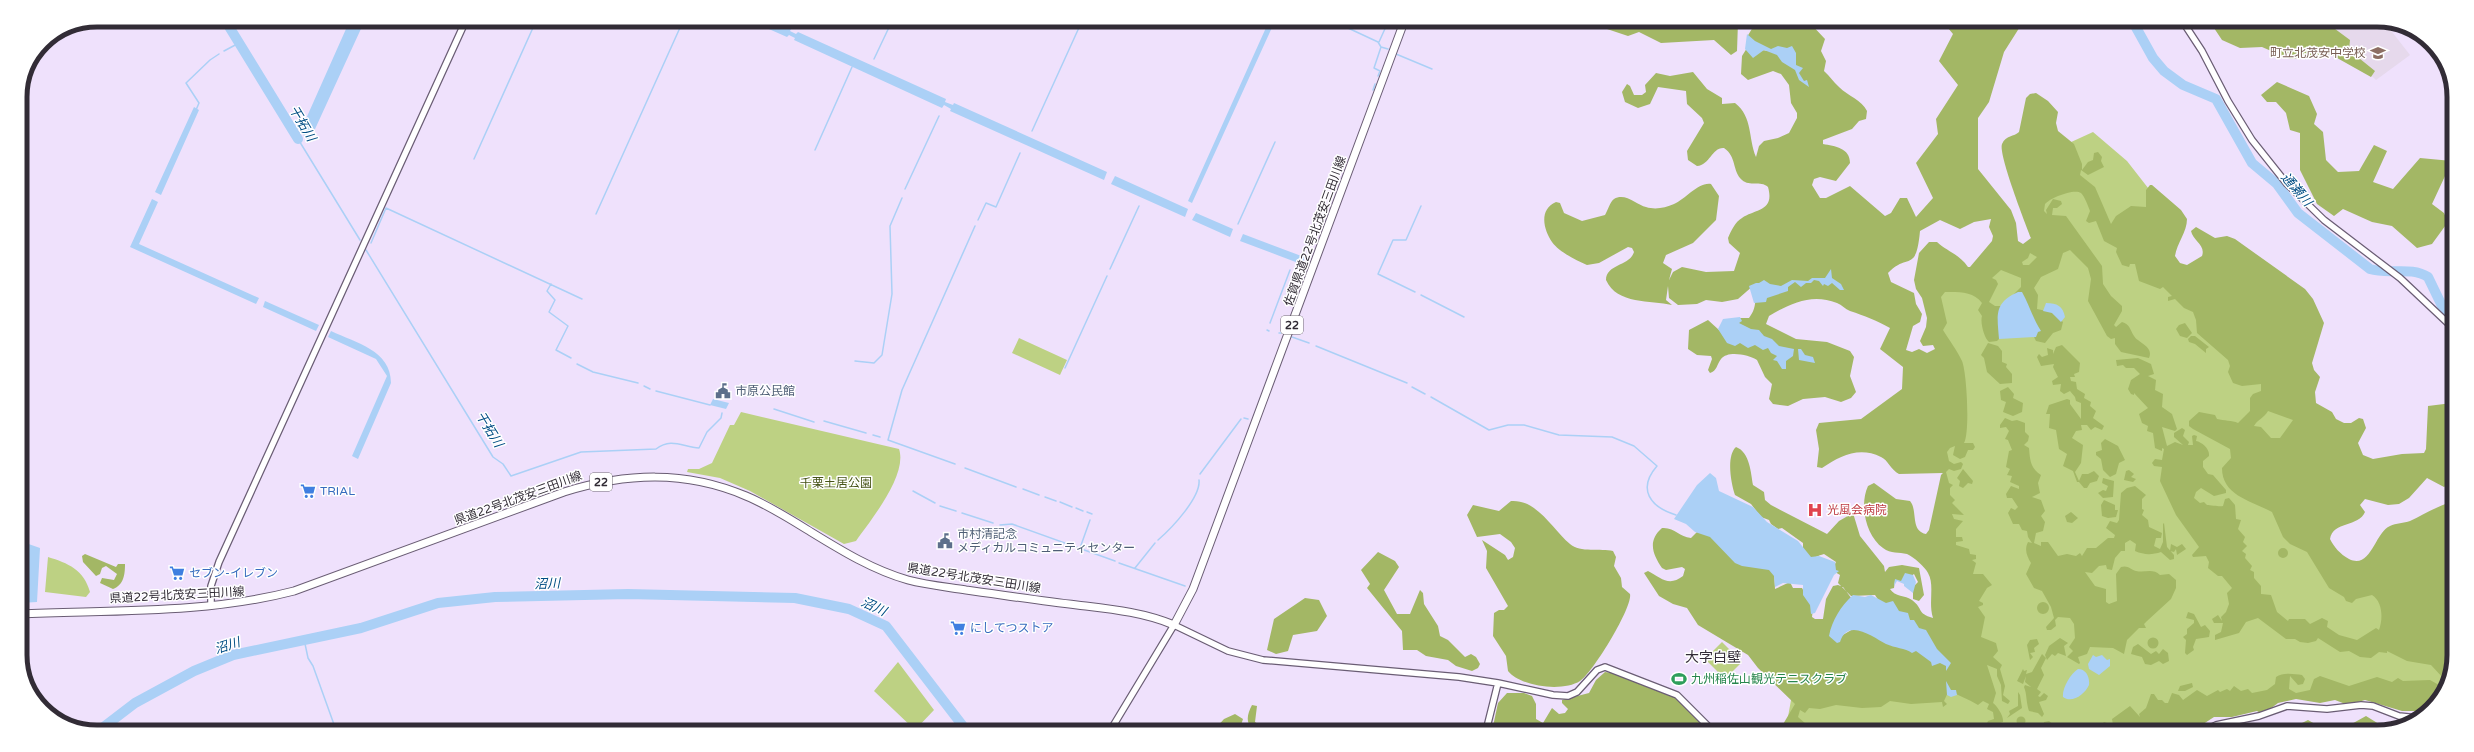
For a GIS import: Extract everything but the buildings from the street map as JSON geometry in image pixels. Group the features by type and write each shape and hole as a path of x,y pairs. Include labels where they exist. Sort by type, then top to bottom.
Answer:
{"main road":[{"name":"佐賀県道22号北茂安三田川線","path":"1174,625 1193,589 1402,27"},
{"name":"県道22号北茂安三田川線","path":"27,614 211,605 256,601 294,591 564,492 591,484 641,476 688,479 716,485 746,496 877,569 908,580 986,593 1113,609 1145,615 1174,625"}],"street":[{"path":"211,605 211,586 219,562 463,27"},
{"path":"2186,27 2205,56 2244,128 2272,168 2324,220 2400,278 2447,322"},
{"path":"1113,725 1174,625 1228,651 1263,660 1459,677 1498,683 1553,695 1568,696 1584,688 1597,670 1605,667 1677,695 1707,725"},
{"path":"1488,725 1498,683"},
{"path":"2216,725 2259,716 2287,706 2327,709 2361,705 2373,706 2399,716 2409,717"}],"shaded area":[{"name":"町立北茂安中学校","path":"2321,27 2389,28 2410,55 2376,80"}],"green space":[{"path":"1601,27 1738,27 1737,51 1731,55 1714,40 1661,43 1639,32 1628,36"},
{"path":"1753,27 1814,27 1825,39 1821,51 1826,61 1824,71 1837,85 1862,104 1867,111 1866,119 1859,121 1852,129 1823,140 1823,144 1837,147 1845,151 1850,163 1836,181 1820,177 1814,179 1812,185 1820,198 1826,198 1850,186 1885,216 1891,213 1900,198 1907,198 1916,217 1933,198 1916,163 1938,134 1936,119 1958,85 1939,61 1953,34 1947,27 2020,27 2004,52 1989,102 1978,118 1978,169 2011,210 2016,223 2018,241 2023,244 2031,238 2008,175 2004,161 2002,144 2006,139 2019,132 2026,98 2030,94 2036,93 2048,101 2058,112 2056,123 2058,131 2074,144 2082,164 2082,170 2088,162 2093,160 2094,153 2098,152 2102,157 2101,161 2104,167 2088,175 2081,170 2080,175 2095,187 2111,224 2116,216 2131,206 2146,207 2146,190 2150,185 2152,185 2181,210 2187,219 2187,224 2175,256 2180,263 2187,265 2202,256 2203,252 2201,246 2194,238 2191,231 2196,227 2215,238 2227,236 2235,239 2305,289 2313,299 2324,323 2312,363 2314,370 2320,377 2315,392 2316,403 2332,412 2336,419 2344,423 2351,423 2359,418 2363,419 2366,428 2358,443 2363,455 2373,459 2402,454 2424,453 2426,449 2428,406 2447,404 2447,485 2444,487 2427,478 2409,498 2399,504 2388,505 2365,499 2360,505 2365,512 2362,517 2336,529 2332,533 2330,539 2333,545 2349,559 2356,561 2363,559 2368,555 2380,535 2390,526 2410,521 2447,504 2447,655 2443,678 2431,665 2407,661 2387,651 2387,653 2379,652 2371,658 2360,657 2349,651 2340,652 2318,638 2316,641 2308,643 2300,642 2295,639 2286,639 2258,618 2246,622 2239,633 2215,640 2215,635 2221,632 2223,623 2214,623 2212,619 2218,615 2222,621 2221,617 2226,612 2229,604 2227,593 2232,588 2222,576 2218,576 2208,568 2209,562 2206,556 2193,557 2192,555 2199,547 2176,515 2160,481 2162,467 2154,466 2152,463 2155,459 2162,460 2164,449 2162,448 2162,451 2155,448 2153,433 2147,431 2148,426 2142,423 2139,414 2148,408 2134,393 2134,395 2131,394 2128,389 2131,380 2140,374 2134,368 2126,368 2123,365 2117,366 2116,360 2138,358 2151,364 2154,374 2148,376 2156,380 2155,390 2163,394 2162,407 2172,414 2177,429 2175,431 2162,427 2167,446 2175,442 2183,445 2174,437 2174,433 2182,428 2185,430 2183,436 2189,442 2188,445 2193,445 2192,436 2194,435 2197,436 2196,441 2203,444 2207,448 2209,456 2203,461 2203,467 2208,474 2213,475 2226,490 2226,493 2214,496 2201,488 2196,492 2194,498 2200,503 2204,502 2207,505 2223,506 2225,499 2229,498 2235,505 2236,519 2241,520 2238,529 2245,537 2243,542 2247,546 2242,551 2246,554 2245,558 2252,566 2250,570 2254,572 2254,578 2261,586 2261,594 2271,595 2277,612 2288,621 2289,619 2305,619 2310,624 2322,618 2328,621 2327,627 2339,635 2357,640 2376,628 2379,630 2381,611 2376,598 2372,595 2356,599 2352,603 2346,601 2344,597 2329,588 2307,552 2290,544 2283,537 2272,512 2247,501 2227,485 2223,477 2222,468 2231,458 2230,449 2193,429 2189,426 2189,421 2199,412 2215,415 2217,419 2238,423 2250,411 2250,398 2253,394 2261,391 2261,384 2242,386 2233,383 2228,372 2230,366 2228,360 2197,333 2196,320 2193,312 2184,308 2175,299 2168,301 2168,297 2172,296 2163,287 2160,289 2139,281 2135,264 2130,264 2129,267 2122,265 2116,252 2117,248 2104,241 2096,221 2089,223 2086,221 2090,211 2081,193 2073,192 2062,194 2053,199 2061,201 2062,204 2057,208 2053,208 2052,215 2066,216 2102,266 2103,284 2111,296 2122,306 2122,311 2114,325 2116,327 2122,322 2127,324 2136,338 2148,348 2150,354 2149,358 2121,352 2115,344 2115,338 2111,339 2107,336 2088,301 2091,279 2088,268 2070,250 2063,253 2058,269 2041,277 2034,288 2038,295 2037,309 2051,312 2063,322 2061,330 2053,333 2045,343 2036,341 2034,337 2037,334 2013,295 2021,287 2021,278 2001,270 1992,278 1996,280 1998,284 1989,302 1995,306 2002,306 2001,337 1997,341 1989,342 1984,334 1982,316 1978,310 1982,303 1978,299 1970,294 1955,292 1945,292 1941,297 1947,323 1943,330 1960,357 1964,368 1967,428 1964,443 1973,443 1975,447 1973,450 1968,450 1965,457 1960,459 1953,455 1955,446 1950,448 1947,452 1949,461 1954,464 1961,462 1963,464 1961,469 1954,471 1949,469 1946,472 1949,483 1953,485 1950,488 1950,495 1955,500 1952,503 1964,515 1952,514 1954,519 1963,521 1956,529 1956,537 1962,537 1963,541 1956,542 1956,545 1969,549 1970,554 1976,555 1976,559 1972,560 1976,563 1973,574 1983,574 1992,585 1987,588 1979,601 1983,603 1983,605 1978,607 1985,617 1981,637 1996,643 1998,651 1993,657 2002,665 2000,669 2005,686 2003,695 2010,701 2008,704 2002,701 2001,685 1997,676 1997,669 1987,665 1996,693 1993,703 2000,711 2003,722 1996,725 1986,725 1988,721 1994,719 1993,712 1987,709 1989,704 1983,701 1978,705 1949,690 1944,701 1947,704 1943,707 1942,702 1911,704 1890,701 1881,707 1862,708 1836,705 1820,709 1809,708 1805,713 1800,710 1798,717 1806,724 1812,725 1783,725 1795,704 1758,668 1748,655 1698,625 1687,608 1673,604 1659,596 1644,573 1648,571 1661,579 1669,581 1673,581 1683,576 1685,569 1682,567 1666,570 1662,568 1654,553 1654,538 1662,528 1674,530 1683,536 1691,538 1699,530 1774,571 1775,589 1790,582 1793,588 1802,588 1813,608 1812,617 1815,619 1823,619 1826,599 1833,586 1841,586 1838,583 1840,575 1835,572 1834,566 1836,562 1824,554 1814,558 1810,557 1803,552 1803,543 1782,528 1778,529 1771,524 1769,520 1761,517 1751,504 1735,495 1732,484 1730,463 1733,451 1736,447 1741,450 1747,458 1753,485 1764,492 1765,500 1771,505 1827,534 1839,521 1853,513 1860,536 1884,566 1885,572 1889,567 1902,565 1919,568 1924,595 1919,601 1913,599 1913,587 1918,582 1914,574 1903,582 1895,580 1894,588 1890,589 1897,595 1912,600 1924,614 1933,618 1931,606 1931,583 1927,571 1910,555 1889,551 1877,543 1868,528 1864,511 1864,502 1868,486 1874,483 1896,499 1910,501 1914,510 1916,525 1921,532 1926,534 1929,530 1941,475 1943,473 1899,474 1883,458 1865,452 1857,452 1843,456 1822,468 1817,467 1819,449 1816,430 1819,423 1861,419 1902,389 1903,367 1880,349 1890,328 1870,318 1848,310 1837,303 1819,299 1802,301 1785,307 1769,316 1766,324 1796,339 1827,342 1850,351 1854,357 1850,376 1856,392 1851,398 1841,402 1825,397 1803,399 1788,406 1773,404 1769,399 1772,384 1765,377 1757,360 1749,356 1739,354 1724,356 1716,369 1710,373 1708,370 1712,359 1711,356 1697,355 1688,349 1689,330 1708,320 1719,330 1791,354 1738,324 1739,318 1749,318 1752,314 1755,306 1754,285 1738,299 1722,302 1706,300 1697,304 1678,305 1669,298 1668,286 1666,300 1672,305 1626,298 1611,288 1606,280 1610,271 1632,257 1634,252 1632,248 1628,247 1599,263 1587,265 1555,246 1546,231 1544,220 1547,209 1556,202 1560,203 1564,213 1582,221 1605,215 1610,204 1618,197 1627,198 1649,208 1660,208 1679,202 1697,188 1706,184 1711,184 1719,196 1716,220 1693,243 1666,255 1663,263 1672,269 1669,280 1673,272 1682,267 1706,272 1734,271 1740,253 1729,243 1728,238 1737,222 1766,205 1769,201 1768,187 1762,184 1748,183 1742,180 1737,172 1731,156 1724,148 1717,150 1705,163 1701,165 1697,166 1688,160 1687,151 1704,123 1702,118 1687,104 1686,91 1658,87 1650,104 1638,108 1625,102 1622,92 1627,84 1630,86 1634,95 1642,95 1646,92 1645,85 1656,73 1670,76 1693,72 1707,89 1722,98 1722,104 1735,103 1741,109 1747,121 1756,157 1759,146 1764,141 1778,138 1789,133 1797,118 1797,113 1791,103 1789,85 1781,74 1773,71 1748,80 1741,74 1742,56 1747,48 1776,52 1798,69 1776,50 1762,49 1747,37","holes":["2053,199 2046,210 2047,214 2044,211 2045,204","1991,219 1989,227 1993,236 1992,241 1970,267 1968,267 1961,259 1937,242 1929,242 1919,253 1914,280 1916,289 1922,298 1927,318 1926,327 1920,341 1923,346 1933,345 1935,349 1927,353 1919,349 1912,352 1906,350 1913,326 1920,322 1922,314 1916,304 1914,293 1891,282 1888,273 1895,267 1913,258 1916,253 1920,231 1940,220 1960,229 1974,222","2030,253 2037,257 2029,265 2023,265 2022,262 2028,258","2268,411 2293,420 2280,438 2271,438 2261,427 2254,426","1846,591 1851,596 1875,595 1879,601 1910,622 1853,629 1841,636 1852,599"]},
{"path":"2213,27 2332,27 2350,40 2349,50 2375,71 2371,77 2330,54 2290,59 2262,47 2240,48 2222,40"},
{"path":"2277,82 2309,96 2317,114 2314,124 2323,132 2326,160 2338,172 2359,171 2374,145 2387,151 2373,182 2393,189 2420,158 2447,161 2447,172 2432,204 2444,213 2447,223 2432,244 2417,248 2392,226 2372,222 2343,209 2334,216 2317,204 2300,170 2300,133 2290,130 2286,113 2276,102 2267,102 2261,95"},
{"path":"2093,132 2127,161 2159,202 2148,248 2288,375 2326,559 2380,581 2444,675 2433,697 2337,694 2221,702 2169,725 1787,725 1793,689 1959,675 1945,486 1938,446 1933,284 2037,245 2015,157 2069,143"},
{"path":"2185,323 2192,333 2187,338 2180,336 2176,329 2179,325"},
{"path":"2191,336 2195,336 2209,347 2206,349 2206,353 2195,344 2189,342 2188,339"},
{"path":"1019,338 1067,360 1060,375 1012,353"},
{"path":"1988,343 1998,346 2002,351 2002,362 2007,364 2006,367 2012,374 2012,383 2000,384 1987,372 1984,358 1981,355"},
{"path":"2062,345 2080,363 2079,372 2074,374 2075,377 2070,377 2071,381 2076,382 2077,389 2085,394 2084,398 2091,402 2090,406 2096,411 2093,418 2104,426 2102,430 2095,427 2091,430 2087,425 2081,425 2082,430 2076,431 2072,438 2083,445 2081,463 2075,472 2079,481 2082,474 2088,474 2094,471 2099,476 2097,481 2090,483 2087,488 2084,488 2079,482 2077,482 2073,471 2063,466 2067,454 2059,449 2056,430 2049,428 2050,414 2046,414 2049,405 2067,399 2070,400 2070,404 2081,419 2081,403 2076,401 2075,397 2070,391 2064,394 2060,391 2061,384 2053,385 2052,381 2058,377 2053,367 2054,364 2041,366 2037,357 2039,354 2042,357 2048,355 2047,348 2053,350 2053,354 2056,347"},
{"path":"2008,387 2014,394 2013,398 2023,403 2022,412 2013,416 2003,412 2006,402 2001,400 2000,391"},
{"name":"千栗土居公園","path":"741,412 899,449 900,460 898,472 893,484 878,510 856,541 844,544 750,491 720,478 687,472 688,469 699,469 712,463 730,425 734,425"},
{"path":"2005,418 2012,421 2017,420 2025,423 2025,432 2029,436 2028,441 2024,445 2029,448 2030,460 2037,472 2041,475 2038,483 2040,493 2032,497 2041,500 2045,511 2041,516 2045,522 2043,531 2036,533 2034,543 2041,546 2041,542 2048,542 2058,556 2067,554 2076,556 2080,553 2082,556 2087,548 2096,548 2108,538 2114,538 2115,535 2106,528 2110,521 2117,523 2119,520 2121,493 2127,488 2135,486 2146,495 2142,499 2142,509 2144,510 2142,515 2148,520 2149,527 2162,533 2161,538 2156,538 2154,546 2160,549 2163,542 2164,523 2167,547 2174,555 2174,559 2170,560 2161,552 2148,554 2135,551 2136,544 2130,540 2125,543 2125,551 2121,551 2115,558 2112,570 2107,569 2106,565 2099,566 2092,573 2085,572 2095,586 2106,589 2106,602 2109,604 2117,601 2116,574 2121,567 2127,567 2136,571 2152,571 2160,575 2169,574 2176,580 2176,588 2171,599 2144,624 2146,628 2139,628 2127,640 2124,654 2113,648 2090,647 2087,654 2078,657 2079,664 2067,657 2073,651 2069,647 2075,638 2074,624 2070,618 2058,617 2055,620 2056,626 2051,630 2047,630 2046,627 2054,618 2051,607 2042,591 2034,588 2026,574 2031,563 2027,555 2026,548 2028,542 2032,543 2028,537 2027,531 2022,530 2019,524 2013,524 2008,513 2011,508 2015,510 2018,507 2012,498 2007,498 2006,494 2011,486 2019,489 2019,486 2010,482 2012,476 2007,475 2010,469 2006,467 2009,451 2012,450 2008,440 2005,439 2009,431 2006,427 2000,428 2000,425"},
{"path":"2105,439 2118,446 2125,460 2119,463 2116,474 2110,477 2103,470 2101,459 2096,455 2096,452 2102,450 2101,443"},
{"path":"1963,469 1973,481 1972,484 1968,483 1963,488 1959,486 1960,481 1957,478"},
{"path":"2129,470 2134,474 2131,477 2136,479 2133,482 2124,480 2126,471"},
{"path":"2103,478 2114,481 2113,497 2103,498 2098,493 2103,490 2106,491 2108,486 2102,483"},
{"path":"2104,500 2115,505 2115,510 2118,510 2116,517 2108,518 2102,516 2101,505"},
{"path":"1511,501 1529,505 1537,510 1574,547 1613,551 1616,557 1614,566 1621,578 1622,587 1630,594 1625,612 1611,640 1586,676 1573,684 1553,687 1522,681 1508,671 1506,656 1493,636 1494,613 1499,610 1504,610 1508,606 1486,568 1487,551 1482,540 1505,555 1508,560 1513,557 1515,548 1511,542 1500,534 1477,537 1467,515 1473,505 1499,511"},
{"path":"2071,512 2078,518 2072,523 2067,522 2065,516"},
{"path":"2171,544 2177,547 2182,544 2186,549 2177,555 2176,549 2174,552 2170,551"},
{"path":"2283,548 2288,553 2283,558 2278,553"},
{"path":"1378,552 1395,561 1399,567 1384,590 1397,614 1410,614 1420,590 1423,593 1424,604 1438,626 1440,636 1448,640 1465,657 1471,654 1476,657 1480,664 1478,668 1472,671 1456,666 1448,660 1426,656 1417,650 1403,650 1402,631 1367,588 1370,584 1361,570"},
{"path":"85,554 116,567 118,564 125,564 124,575 120,585 113,589 100,583 102,578 114,580 117,574 106,566 102,568 100,574 96,576 83,562 82,556"},
{"path":"48,557 74,568 84,578 90,592 86,597 45,592"},
{"path":"1305,598 1319,600 1327,616 1317,631 1293,635 1288,651 1276,654 1267,650 1274,619"},
{"path":"2041,602 2045,602 2049,608 2045,614 2041,614 2037,610 2037,606"},
{"path":"2188,612 2194,614 2201,627 2205,625 2210,631 2209,637 2196,639 2193,647 2194,650 2187,655 2185,653 2186,640 2183,637 2187,634 2187,629 2194,623 2194,620 2186,618"},
{"path":"2153,637 2157,639 2159,643 2157,647 2153,649 2149,647 2147,643 2149,639"},
{"path":"2060,638 2068,643 2064,646 2066,656 2058,653 2055,656 2052,654 2047,660 2045,655 2049,646"},
{"path":"2037,639 2039,644 2034,648 2035,652 2030,653 2033,657 2030,660 2027,645 2030,640"},
{"path":"1722,642 1742,662 1725,679 1705,659"},
{"path":"2138,644 2151,654 2156,651 2159,654 2163,649 2168,653 2169,661 2163,664 2159,661 2151,665 2145,664 2142,657 2131,654 2133,647"},
{"path":"2042,654 2046,658 2041,668 2044,675 2037,689 2041,692 2038,696 2040,697 2044,693 2048,696 2046,700 2039,702 2044,714 2042,717 2038,713 2029,711 2024,687 2025,685 2031,687 2025,682 2026,676 2023,684 2017,681 2023,669 2024,671 2027,670 2026,674 2032,672"},
{"path":"898,662 934,710 920,725 910,725 874,691"},
{"path":"1605,672 1612,673 1676,698 1705,725 1493,725 1498,703 1507,693 1524,693 1532,696 1536,704 1536,719 1543,723 1552,708 1559,714 1565,713 1568,709 1562,703 1562,700 1589,693 1596,680"},
{"path":"2285,674 2302,675 2305,679 2303,684 2298,685 2290,676 2289,689 2296,693 2310,690 2314,679 2320,676 2349,686 2377,677 2392,682 2398,678 2403,681 2430,680 2439,685 2442,681 2427,705 2420,711 2402,711 2365,700 2348,705 2335,700 2320,703 2296,699 2278,703 2270,709 2260,713 2257,711 2232,717 2214,717 2202,725 2113,725 2112,719 2130,706 2140,717 2139,714 2146,708 2151,694 2154,694 2158,700 2168,703 2172,693 2179,695 2183,700 2197,690 2207,696 2218,690 2220,692 2227,689 2230,691 2234,686 2241,691 2248,689 2252,693 2267,690 2275,684 2276,677"},
{"path":"2192,683 2193,687 2185,691 2178,691 2180,686"},
{"path":"2018,692 2020,695 2022,708 2007,718 2010,714 2009,711 2018,706"},
{"path":"1252,705 1257,706 1255,722 1260,725 1249,725 1249,712"},
{"path":"1235,714 1243,719 1241,725 1218,725 1224,719"},
{"path":"2021,716 2026,721 2023,725 2019,725 2016,721"},
{"path":"2366,716 2380,725 2377,725 2350,725"},
{"path":"2308,720 2317,725 2298,725"},
{"path":"2049,721 2054,725 2044,725 2044,722"},
{"path":"2104,722 2110,725 2101,725"}],"water":[{"path":"347,27 362,27 310,140 305,138 301,130"},
{"path":"764,27 786,27 796,34 798,32 946,99 945,102 953,105 954,103 1107,172 1104,180 950,111 951,109 944,105 942,108 794,40 795,38 789,35 787,37"},
{"path":"1266,27 1272,27 1192,203 1188,201"},
{"path":"1747,34 1755,41 1771,49 1778,46 1787,48 1792,46 1796,53 1796,65 1803,68 1799,73 1804,81 1807,80 1809,87 1799,80 1795,70 1782,62 1777,55 1764,50 1753,58 1745,49"},
{"path":"194,107 199,110 161,195 155,192"},
{"path":"1115,176 1188,209 1185,217 1111,184"},
{"path":"152,199 158,202 139,244 259,298 256,304 130,247"},
{"path":"1196,213 1233,229 1230,237 1192,220"},
{"path":"1243,234 1304,257 1304,263 1301,264 1240,241"},
{"path":"1831,269 1832,278 1841,284 1844,290 1840,290 1832,283 1828,286 1824,284 1823,286 1819,281 1814,280 1811,283 1806,283 1801,287 1795,282 1788,287 1788,291 1767,298 1766,302 1754,303 1749,286 1764,280 1770,284 1781,286 1792,280 1808,281 1812,278 1825,278"},
{"path":"2018,292 2022,292 2041,331 2038,332 2036,337 1999,339 1998,316 2001,305 2010,296"},
{"path":"265,301 319,325 316,331 263,307"},
{"path":"2046,303 2059,306 2063,310 2065,317 2061,322 2052,313 2043,311"},
{"path":"1740,317 1742,321 1739,323 1751,329 1759,330 1764,336 1772,339 1779,346 1794,349 1793,356 1786,361 1786,369 1782,369 1777,361 1773,360 1777,356 1771,353 1768,348 1763,350 1755,345 1748,348 1740,343 1735,346 1727,343 1718,329 1723,319"},
{"path":"331,331 361,344 379,355 389,372 391,383 358,459 352,456 387,376 376,359 328,337"},
{"path":"1798,349 1801,349 1805,355 1813,357 1815,363 1799,360"},
{"path":"713,399 729,403 726,409 710,405"},
{"path":"1710,473 1716,478 1719,491 1753,507 1767,522 1798,541 1811,557 1819,556 1835,562 1836,570 1839,571 1834,575 1815,613 1811,614 1810,605 1803,595 1803,585 1783,583 1775,587 1774,576 1769,570 1742,566 1735,563 1710,537 1695,532 1686,524 1674,519 1697,485"},
{"path":"27,543 40,548 37,602 27,603"},
{"path":"1905,573 1913,575 1916,582 1913,593 1904,586 1904,584 1897,581 1894,586 1895,579 1901,581"},
{"path":"1853,595 1865,597 1871,595 1886,603 1893,601 1899,611 1908,613 1910,620 1914,620 1919,628 1926,630 1937,649 1951,663 1946,671 1946,666 1940,663 1932,666 1931,662 1916,651 1912,653 1886,644 1862,631 1849,631 1844,635 1840,642 1837,643 1829,636 1832,624 1845,604"},
{"path":"2093,655 2096,657 2102,655 2107,660 2110,659 2110,666 2099,675 2089,669 2088,664"},
{"path":"2078,669 2083,670 2087,674 2089,685 2085,692 2078,697 2074,699 2067,699 2063,697 2065,686 2072,674"},
{"path":"1946,681 1951,690 1956,690 1957,695 1951,697 1947,695"}],"waterway":[{"name":"干拓川","path":"229,27 298,139"},
{"path":"474,159 533,27"},
{"path":"596,214 680,27"},
{"path":"874,59 889,27"},
{"path":"1032,131 1079,27"},
{"path":"1346,27 1378,42 1381,47 1388,49"},
{"path":"1379,42 1386,27"},
{"name":"通瀬川","path":"2136,27 2153,58 2164,71 2183,85 2216,99 2252,163 2277,184 2298,213 2370,269 2377,271 2407,271 2428,277 2444,310 2447,313"},
{"path":"224,51 239,43"},
{"path":"1378,76 1380,71 1374,68 1381,47"},
{"path":"196,110 199,103 186,83 210,60 219,54"},
{"path":"1396,54 1432,69"},
{"path":"815,150 852,67"},
{"path":"1373,90 1375,84"},
{"path":"905,189 939,116"},
{"name":"干拓川","path":"298,139 360,240"},
{"path":"1238,224 1275,142"},
{"path":"978,220 986,203 996,207 1020,153"},
{"path":"855,361 874,363 882,355 892,294 890,226 902,198"},
{"path":"1110,269 1139,206"},
{"path":"1415,292 1378,274 1393,240 1406,240 1421,206"},
{"path":"371,243 386,208 582,299"},
{"path":"955,464 888,440 902,390 975,226"},
{"name":"干拓川","path":"366,250 493,457 503,464 511,476 581,452 656,449 661,445 672,443 699,448 707,432 721,418 722,413"},
{"path":"1305,262 1310,258"},
{"path":"1270,323 1290,270"},
{"path":"1065,368 1107,276"},
{"path":"551,284 547,291 555,300 549,312 568,326 556,350 571,358"},
{"path":"1421,295 1464,317"},
{"path":"1292,337 1309,343"},
{"path":"1316,346 1407,383"},
{"path":"577,364 593,372 638,383"},
{"path":"644,386 650,389"},
{"path":"1412,387 1425,394"},
{"path":"656,391 710,405"},
{"path":"1431,397 1489,430 1508,425 1524,425 1559,435 1612,437 1634,446 1657,466 1651,474 1648,482 1647,490 1649,496 1659,507 1676,515"},
{"path":"774,409 814,422"},
{"path":"1244,418 1248,419"},
{"path":"1200,474 1241,419"},
{"path":"824,421 866,433"},
{"path":"873,435 880,437"},
{"path":"965,468 1016,487"},
{"path":"1158,540 1171,528 1191,503 1198,487 1199,480"},
{"path":"1023,489 1039,495"},
{"path":"913,491 935,503"},
{"path":"1045,497 1056,501"},
{"path":"1060,502 1072,507"},
{"path":"940,506 956,511"},
{"path":"1076,508 1083,511"},
{"path":"1087,512 1092,514"},
{"path":"962,513 993,523"},
{"path":"1080,548 1090,520"},
{"path":"1000,525 1012,524 1115,561"},
{"path":"1135,568 1155,543"},
{"path":"1119,563 1185,586"},
{"name":"沼川","path":"106,725 135,703 194,671 233,655 361,628 438,603 495,597 628,594 795,598 849,609 886,626 962,725"},
{"path":"304,639 308,658 313,666 334,725"}],"place":[{"name":"町立北茂安中学校","path":"2378,53"},
{"name":"市原公民館","path":"723,391"},
{"name":"TRIAL","path":"308,491"},
{"name":"光風会病院","path":"1815,510"},
{"name":"市村清記念 メディカルコミュニティセンター","path":"945,541"},
{"name":"セブン-イレブン","path":"177,573"},
{"name":"にしてつストア","path":"958,628"},
{"name":"九州稲佐山観光テニスクラブ","path":"1679,679"}],"district":[{"name":"大字白壁","path":"1713,657"}]}
